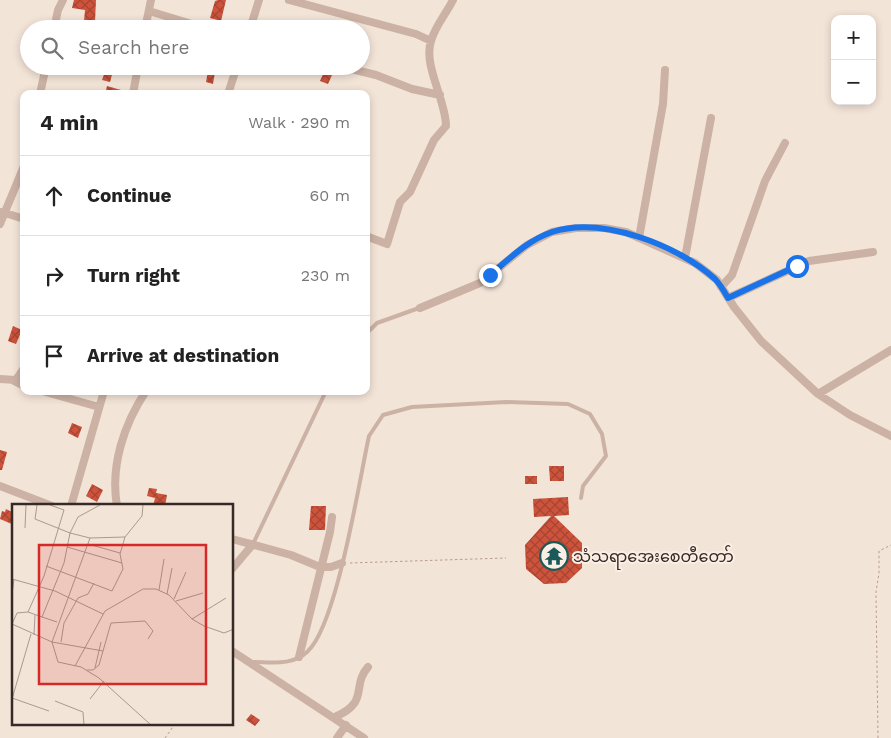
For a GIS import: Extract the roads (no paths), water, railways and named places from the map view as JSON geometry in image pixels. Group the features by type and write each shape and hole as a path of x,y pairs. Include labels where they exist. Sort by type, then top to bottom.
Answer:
{"street":[{"path":"56,20 63,0"},
{"path":"147,20 151,0"},
{"path":"253,20 259,0"},
{"path":"289,0 364,20"},
{"path":"370,238 387,244 400,202 410,192 434,140 446,126 432,67 431,41 453,0"},
{"path":"149,11 178,20"},
{"path":"370,22 416,34 431,41"},
{"path":"639,238 662,104 665,70"},
{"path":"370,74 412,89 440,95"},
{"path":"41,90 44,75"},
{"path":"133,90 136,75"},
{"path":"229,90 234,75"},
{"path":"685,258 711,118"},
{"path":"721,286 732,275 765,181 785,143"},
{"path":"0,224 2,212 20,174"},
{"path":"2,212 20,218"},
{"path":"420,308 480,283 526,245 552,232 576,228 604,228 639,238 685,258 716,280 761,341 818,394 850,415 891,436"},
{"path":"728,298 809,260 873,252"},
{"path":"818,394 891,350"},
{"path":"12,380 16,380 20,374"},
{"path":"0,379 12,380 20,384"},
{"path":"55,395 99,408"},
{"path":"72,504 103,395"},
{"path":"117,504 114,487 117,459 128,423 144,395"},
{"path":"0,486 47,504"},
{"path":"299,657 332,517"},
{"path":"234,539 292,554 320,567 331,567 342,563"},
{"path":"234,567 253,544"},
{"path":"234,652 317,705 364,738"},
{"path":"335,717 348,712 357,700 363,673 368,667"},
{"path":"337,738 346,725"}],"lane":[{"path":"370,330 377,323 420,308"},
{"path":"253,544 324,395"},
{"path":"250,662 290,662 307,652 321,636 342,563 368,436 383,415 412,407 506,402 568,404 590,414 602,434 606,456 583,486 581,498"}],"place":[{"name":"သံသရာအေးစေတီတော်","path":"554,556"}]}
